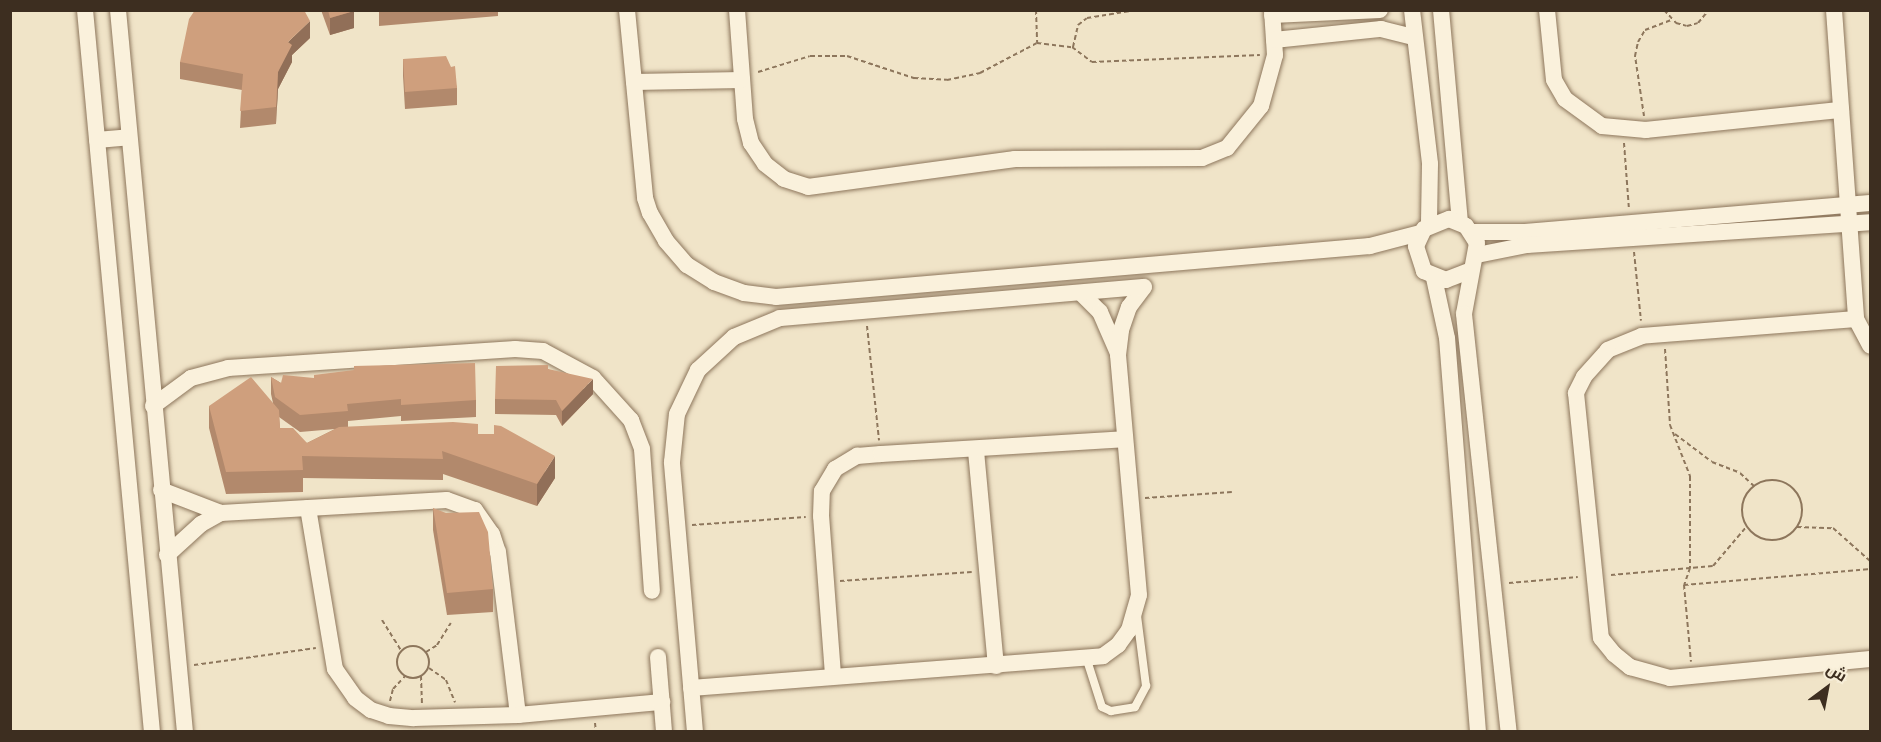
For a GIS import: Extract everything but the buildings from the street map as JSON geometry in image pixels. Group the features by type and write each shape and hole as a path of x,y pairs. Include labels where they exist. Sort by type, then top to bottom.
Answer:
{"street":[{"path":"86,10 152,732"},
{"path":"118,10 176,667 184,732"},
{"path":"627,10 645,198 657,228 687,265 714,282 744,293 792,295 1387,244 1449,219 1466,227 1542,238 1633,240 1870,222"},
{"path":"737,10 742,80 751,143 765,164 784,179 808,187 833,186 954,164 1015,159 1202,158 1227,148 1246,129 1268,90 1275,47 1272,13 1380,10"},
{"path":"1412,10 1430,164 1424,229 1417,259 1434,278 1447,338 1478,732"},
{"path":"1442,10 1466,227 1477,255 1469,271 1464,314 1509,732"},
{"path":"1547,10 1554,80 1566,99 1602,126 1623,131 1646,130 1841,110"},
{"path":"1834,10 1856,319 1870,345"},
{"path":"1275,47 1381,28 1414,37"},
{"path":"634,82 742,80"},
{"path":"97,140 129,137"},
{"path":"1477,255 1542,238 1630,220 1870,203"},
{"path":"1434,278 1452,279 1469,271"},
{"path":"691,688 833,675 996,666 1103,656 1118,645 1137,613 1139,595 1124,439 1119,355 1124,322 1144,287 780,318 734,337 698,370 677,414 672,462 694,732"},
{"path":"1081,293 1100,312 1119,355"},
{"path":"1856,319 1642,336 1608,350 1584,377 1576,393 1601,638 1630,667 1670,678 1870,659"},
{"path":"153,406 191,378 228,368 515,349 543,351 593,378 631,420 642,448 652,591"},
{"path":"833,675 821,516 822,491 835,469 857,456 976,451 1124,439"},
{"path":"976,451 996,666"},
{"path":"161,490 221,513 447,500 475,510 492,534 498,552 518,715"},
{"path":"308,508 328,646 334,669 355,698 388,716 423,717 518,715 662,702"},
{"path":"167,555 201,524 221,513"},
{"path":"658,657 664,732"}],"lane":[{"path":"1086,657 1102,707 1111,711 1135,707 1146,686 1137,613"}],"path":[{"path":"1036,10 1038,43"},
{"path":"1072,47 1073,36 1088,18 1136,10"},
{"path":"1664,10 1671,20"},
{"path":"1646,130 1635,56 1638,42 1645,30 1671,20 1693,25 1709,10"},
{"path":"742,80 773,66 810,56 847,56 915,78 947,80 980,73 1038,43 1072,47 1092,62 1275,47"},
{"path":"1623,131 1630,220"},
{"path":"1633,240 1642,336"},
{"path":"865,311 881,454"},
{"path":"1664,335 1674,433 1690,476 1690,568 1684,585 1692,677"},
{"path":"1674,433 1712,462 1740,473 1754,486"},
{"path":"1797,527 1802,507 1793,488 1774,480 1754,486 1743,508 1748,526 1769,540 1782,538 1797,527 1833,528 1870,561"},
{"path":"1130,499 1232,492"},
{"path":"677,526 821,516"},
{"path":"1690,568 1702,569 1723,559 1736,536 1748,526"},
{"path":"1684,585 1870,569"},
{"path":"826,582 987,572"},
{"path":"382,620 401,651"},
{"path":"426,652 441,640 451,623"},
{"path":"176,667 328,646"},
{"path":"405,676 397,662 401,651 411,646 426,652"},
{"path":"426,652 429,668 446,680 461,716"},
{"path":"388,716 393,689 405,676 421,676 429,668"},
{"path":"421,676 423,717"}]}
